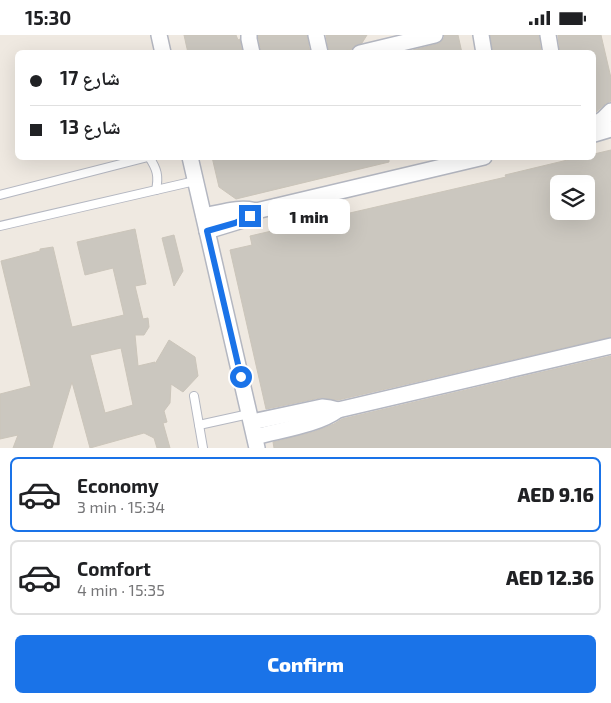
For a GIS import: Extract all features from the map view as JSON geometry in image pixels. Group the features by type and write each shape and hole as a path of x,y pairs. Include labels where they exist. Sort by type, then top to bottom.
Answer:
{"street":[{"path":"159,35 163,50"},
{"path":"249,35 248,39 251,50"},
{"path":"316,35 319,50"},
{"path":"371,50 435,35"},
{"path":"481,35 484,50"},
{"path":"548,35 550,50"},
{"path":"596,124 611,111"},
{"path":"596,133 611,129"},
{"path":"191,160 253,430 317,421 338,410 611,346"},
{"path":"205,224 243,221 256,211 423,164 458,160"}],"lane":[{"path":"0,195 136,160"},
{"path":"151,160 157,173 156,190"},
{"path":"0,226 195,181"},
{"path":"194,396 203,448"},
{"path":"199,425 253,430"}],"building":[{"path":"184,35 236,35 238,40 240,39 242,50 187,50"},
{"path":"258,35 307,35 310,50 260,50"},
{"path":"326,35 367,35 362,43 354,46 352,49 328,50"},
{"path":"444,35 458,35 461,50 413,50 437,44 444,38"},
{"path":"490,35 539,35 541,50 492,50"},
{"path":"558,35 601,35 611,78 611,101 596,112 596,50 560,50"},
{"path":"611,150 611,337 338,400 320,398 266,409 230,250 252,245 250,236 506,177 505,175 568,160 596,160 596,154"},
{"path":"213,160 389,160 389,162 236,199 219,187"},
{"path":"135,229 146,284 135,286 143,319 148,318 149,327 144,335 135,335 138,366 155,362 155,364 169,340 195,357 198,376 183,392 171,384 170,403 164,411 167,422 163,423 170,448 157,448 154,438 144,433 90,448 72,382 52,448 13,448 18,435 0,439 0,394 31,386 1,261 53,247 72,327 124,315 113,268 85,275 77,242","holes":["121,348 133,405 105,413 90,355"]},
{"path":"174,235 183,271 174,286 162,238"},
{"path":"611,356 611,448 274,448 273,442 313,432 342,419"}],"route":[{"path":"241,377 207,231 243,221 250,216"}]}
